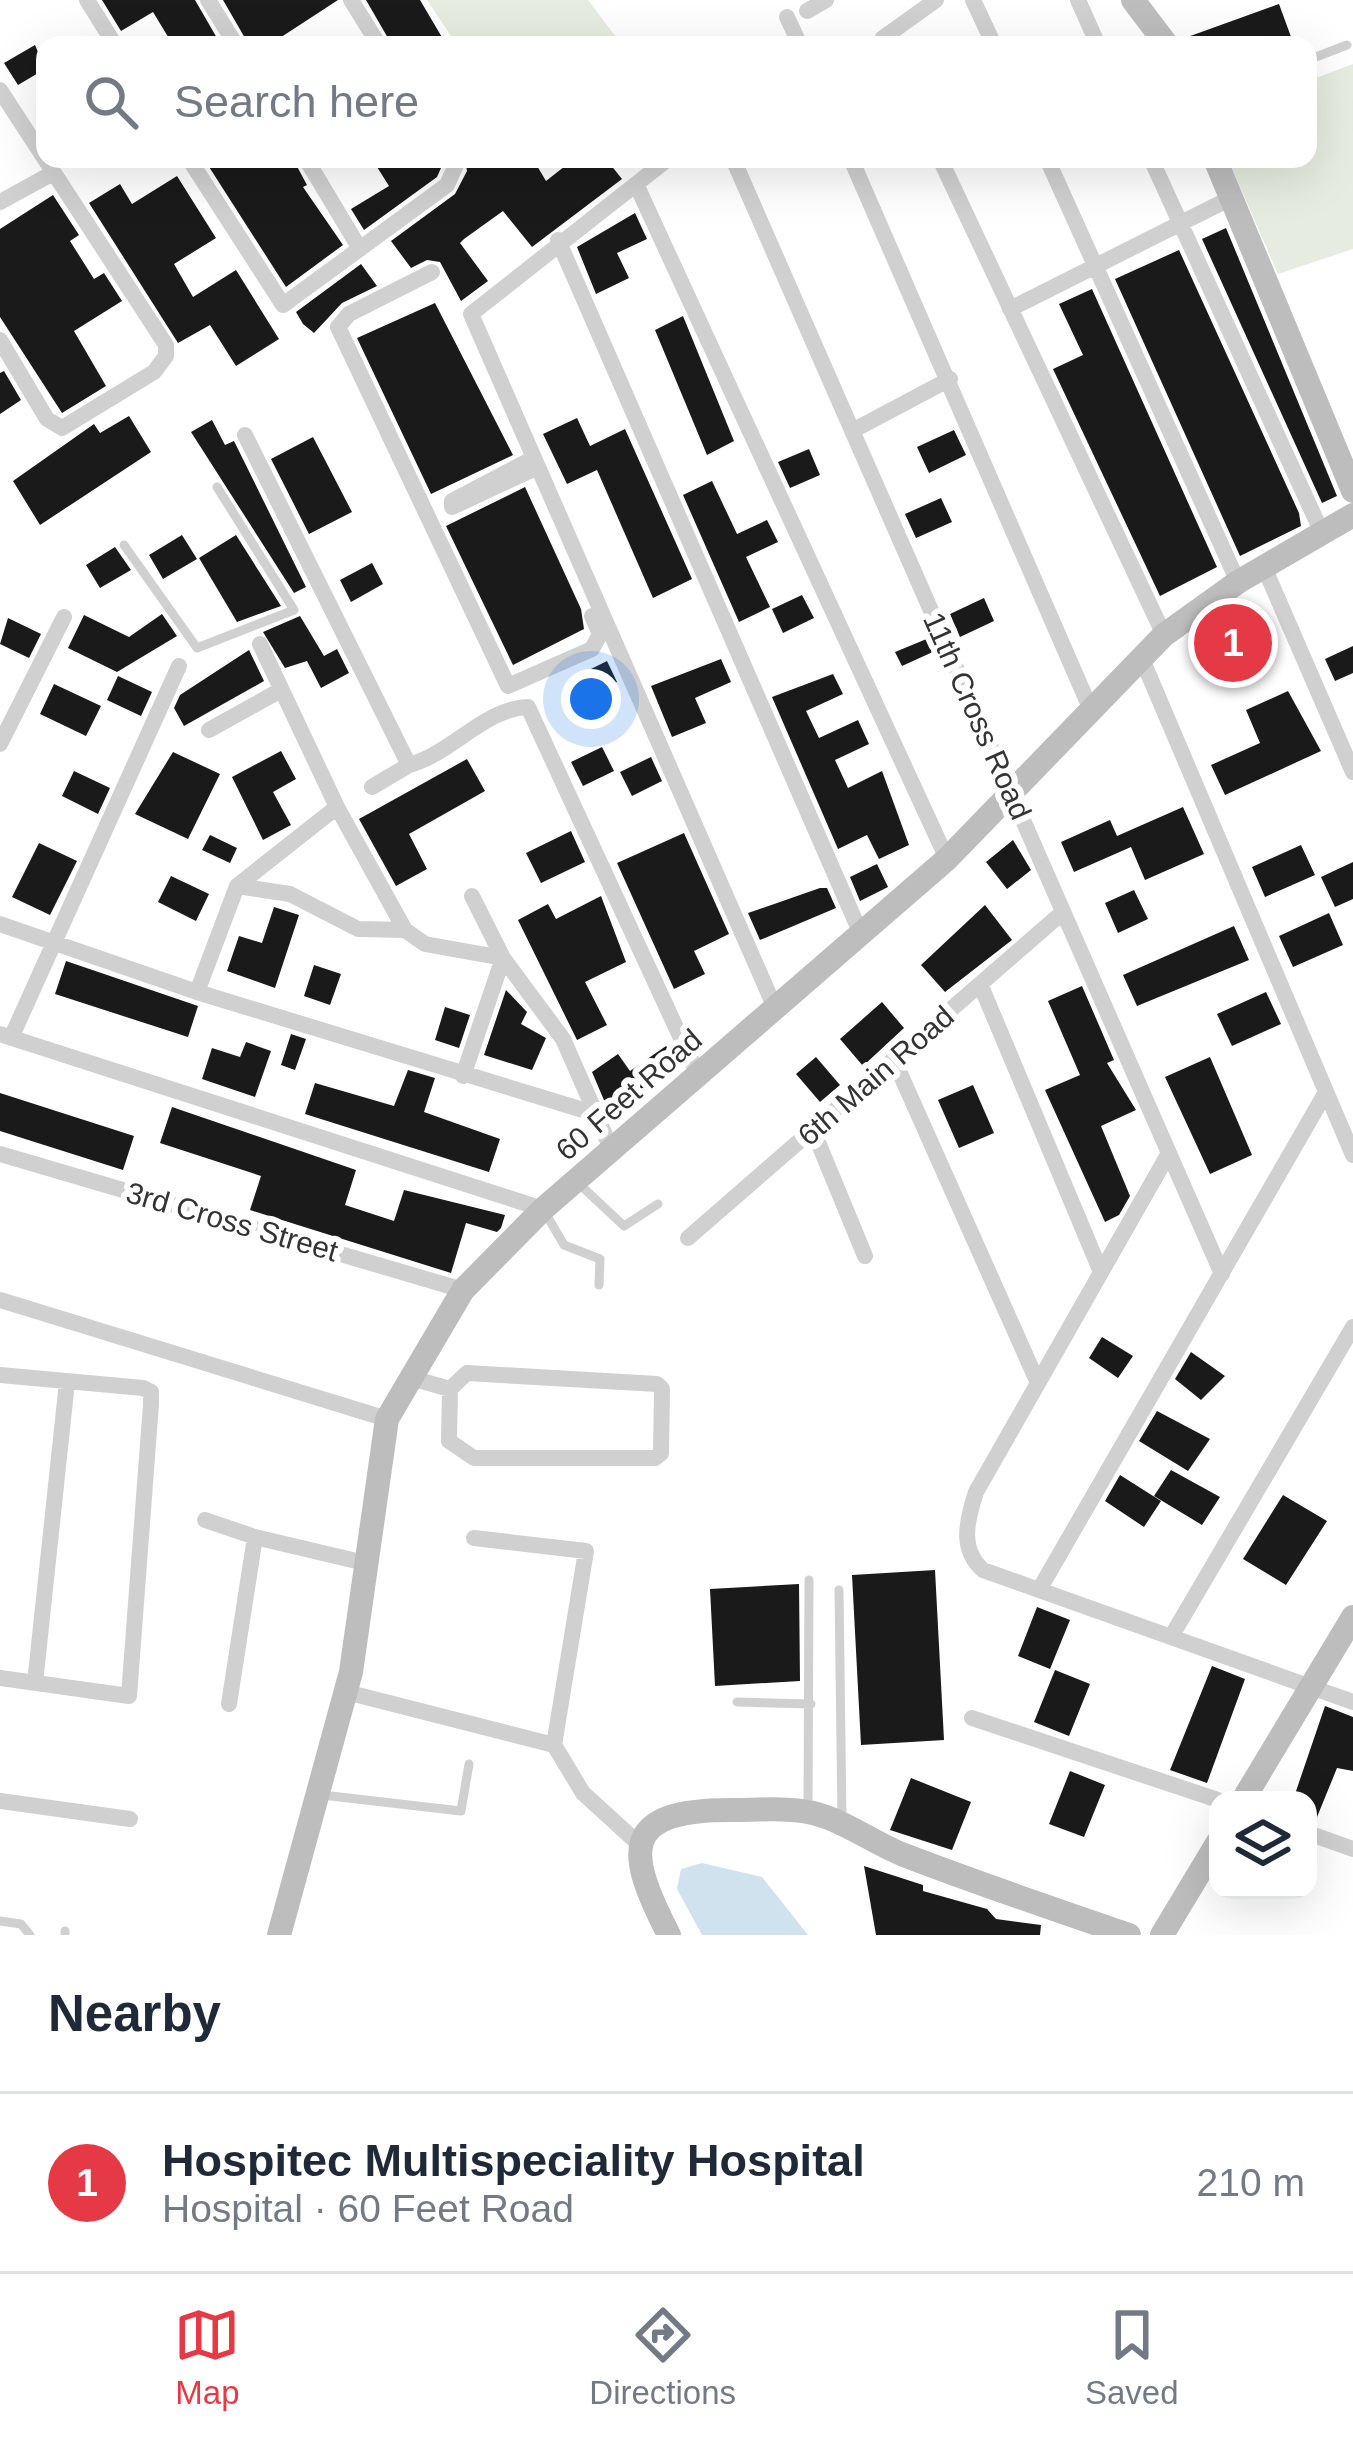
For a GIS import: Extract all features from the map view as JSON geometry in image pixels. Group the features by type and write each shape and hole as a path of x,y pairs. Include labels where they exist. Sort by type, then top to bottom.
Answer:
{"street":[{"path":"87,0 110,36"},
{"path":"208,0 230,36"},
{"path":"351,0 373,36"},
{"path":"807,11 826,0"},
{"path":"886,36 936,0"},
{"path":"973,0 990,36"},
{"path":"1078,0 1094,36"},
{"path":"1133,0 1160,36"},
{"path":"787,17 796,36"},
{"path":"0,90 36,147"},
{"path":"0,340 47,418 62,428 154,372 166,356 166,345 49,168"},
{"path":"195,168 283,305 447,185 455,168"},
{"path":"312,168 361,248"},
{"path":"431,272 350,314 338,327 508,686 592,649 600,634 528,468 471,314 558,240 656,168"},
{"name":"11th Cross Road","path":"737,168 1222,1274"},
{"path":"855,168 1091,710"},
{"path":"944,168 1164,635"},
{"path":"1051,168 1238,581"},
{"path":"1155,168 1322,533"},
{"path":"1219,168 1353,491"},
{"path":"0,202 52,172"},
{"path":"636,184 947,859"},
{"path":"1010,309 1231,198"},
{"path":"558,240 861,934"},
{"path":"852,431 950,379"},
{"path":"245,435 409,765"},
{"path":"428,524 528,468"},
{"path":"528,468 775,1008"},
{"name":"60 Feet Road","path":"279,1935 346,1692 387,1419 463,1290 543,1209 947,859 1164,635 1238,581 1353,515"},
{"path":"1264,567 1353,772"},
{"path":"0,744 64,617"},
{"path":"260,644 337,806 405,930 425,944 503,958"},
{"path":"1142,659 1353,1155"},
{"path":"179,666 58,942 5,1036 543,1209"},
{"path":"209,730 281,690"},
{"path":"372,787 427,760 511,707 528,707 698,1075"},
{"path":"197,992 237,886 337,806"},
{"path":"237,886 290,894 358,929 405,930"},
{"path":"472,896 503,958 563,1039 612,1151"},
{"name":"6th Main Road","path":"688,1238 1063,912"},
{"path":"0,924 197,992 596,1114"},
{"path":"463,1076 503,958"},
{"path":"981,986 1101,1272"},
{"path":"894,1060 1038,1383"},
{"path":"1039,1589 1326,1092"},
{"path":"813,1130 866,1256"},
{"name":"3rd Cross Street","path":"0,1154 463,1290"},
{"path":"1169,1154 976,1492 967,1539 973,1561 983,1570 1353,1702"},
{"path":"0,1300 387,1419"},
{"path":"1171,1637 1353,1328"},
{"path":"467,1373 657,1384 662,1389 661,1454 655,1458 474,1458 449,1441 450,1389 467,1373"},
{"path":"0,1375 151,1391 129,1696 0,1678"},
{"path":"411,1378 450,1389"},
{"path":"35,1683 67,1382"},
{"path":"205,1520 365,1563"},
{"path":"229,1704 255,1537"},
{"path":"474,1538 586,1551 554,1745 583,1793 640,1845"},
{"path":"1248,1791 1353,1617"},
{"path":"346,1692 554,1745"},
{"path":"972,1718 1209,1797"},
{"path":"0,1801 130,1819"},
{"path":"669,1935 644,1887 640,1845 657,1821 679,1811 808,1812 976,1883 1129,1935"},
{"path":"1317,1836 1353,1849"},
{"path":"1162,1935 1209,1857"}],"lane":[{"path":"1317,57 1347,45"},
{"path":"179,666 197,648 294,610 217,487"},
{"path":"124,545 197,648"},
{"path":"576,1181 624,1226 658,1204"},
{"path":"543,1209 564,1245 600,1259 598,1285"},
{"path":"808,1812 809,1580"},
{"path":"839,1590 842,1825"},
{"path":"736,1702 811,1704"},
{"path":"316,1795 461,1811 469,1764"},
{"path":"0,1921 21,1924 31,1935"}],"shaded area":[{"path":"427,0 588,0 615,36 451,36"},
{"path":"1353,64 1353,249 1278,274 1232,168 1317,168 1317,78"}],"water":[{"path":"702,1863 762,1877 808,1935 702,1935 677,1889 681,1869"}],"building":[{"path":"102,0 195,0 216,36 168,36 153,12 121,31"},
{"path":"223,0 338,0 283,36 244,36"},
{"path":"366,0 420,0 441,36 387,36"},
{"path":"1279,4 1291,36 1190,36"},
{"path":"35,45 36,74 18,85 4,63"},
{"path":"210,168 298,168 307,185 303,187 343,245 286,287"},
{"path":"378,168 441,168 437,177 364,230 351,209 389,186"},
{"path":"538,168 546,181 563,168 613,168 622,179 532,247 503,211 464,239 460,243 488,281 461,301 440,262 427,260 411,268 391,241 455,194 467,171"},
{"path":"177,176 216,238 174,264 193,297 236,270 279,339 236,366 210,325 178,343 89,203 120,184 132,204"},
{"path":"53,195 79,235 70,241 94,279 104,273 122,301 74,331 106,386 62,413 0,317 0,229"},
{"path":"635,213 647,239 617,253 629,278 596,294 577,247"},
{"path":"1226,228 1337,496 1322,503 1202,239"},
{"path":"1179,250 1299,513 1301,526 1240,556 1115,279"},
{"path":"361,264 377,286 342,303 314,333 296,312"},
{"path":"1092,289 1217,567 1160,596 1053,369 1083,355 1059,304"},
{"path":"435,303 513,455 431,494 357,338"},
{"path":"683,316 734,441 707,455 655,330"},
{"path":"4,371 21,400 0,414 0,373"},
{"path":"129,416 151,452 40,525 13,481 94,424 100,433"},
{"path":"577,418 590,446 625,429 692,579 653,598 597,470 567,484 543,434"},
{"path":"212,420 225,445 234,441 306,587 294,593 191,432"},
{"path":"954,430 966,455 929,473 917,447"},
{"path":"313,437 352,512 309,534 271,459"},
{"path":"809,449 820,475 790,488 778,462"},
{"path":"712,481 737,534 767,520 778,542 746,557 770,607 739,622 683,495"},
{"path":"525,487 581,609 584,629 513,665 446,526"},
{"path":"941,498 952,522 916,538 905,514"},
{"path":"182,535 197,559 163,579 149,555"},
{"path":"236,535 281,606 237,622 199,558"},
{"path":"115,547 131,570 100,588 86,565"},
{"path":"372,563 383,584 351,602 340,580"},
{"path":"802,595 814,618 783,633 772,609"},
{"path":"984,598 994,621 960,637 950,614"},
{"path":"162,614 177,636 117,672 68,648 84,615 129,637"},
{"path":"300,616 324,656 337,649 349,673 321,688 307,661 285,668 263,632"},
{"path":"8,618 41,634 29,658 0,644"},
{"path":"929,638 935,651 902,666 895,652"},
{"path":"1353,646 1353,673 1335,681 1325,659"},
{"path":"249,650 264,681 184,726 174,708 180,695"},
{"path":"721,659 731,682 695,698 706,723 672,737 651,686"},
{"path":"607,661 617,682 588,697 577,676"},
{"path":"833,674 843,694 806,711 819,738 858,720 869,744 835,760 848,788 882,771 909,845 879,859 867,835 838,849 772,697"},
{"path":"118,676 152,692 141,716 107,700"},
{"path":"54,684 101,706 86,736 40,714"},
{"path":"1288,691 1321,751 1225,795 1211,765 1260,743 1246,710"},
{"path":"602,747 614,771 583,786 571,762"},
{"path":"281,751 296,779 273,792 291,825 263,840 232,777"},
{"path":"173,752 220,774 188,839 135,814"},
{"path":"651,757 662,781 632,796 620,772"},
{"path":"467,759 485,791 409,834 427,869 396,886 359,819"},
{"path":"74,771 110,788 98,814 62,796"},
{"path":"1183,807 1204,854 1145,880 1131,847 1074,872 1061,842 1110,820 1117,836"},
{"path":"571,831 585,862 541,883 526,853"},
{"path":"684,833 729,934 694,951 705,974 674,989 617,863"},
{"path":"210,835 237,848 230,863 202,850"},
{"path":"1013,840 1031,870 1007,889 986,862"},
{"path":"39,843 77,861 50,915 12,897"},
{"path":"1301,845 1315,875 1265,897 1252,867"},
{"path":"1353,862 1353,899 1335,907 1321,877"},
{"path":"877,864 888,887 860,901 850,877"},
{"path":"171,876 209,894 196,921 158,902"},
{"path":"827,888 836,908 760,940 748,913"},
{"path":"1134,890 1148,919 1118,933 1105,903"},
{"path":"601,896 626,962 585,982 607,1025 577,1040 518,920 548,904 556,919"},
{"path":"985,905 1012,940 945,992 921,965"},
{"path":"274,907 299,915 275,988 227,971 239,936 262,943"},
{"path":"1329,913 1343,945 1293,967 1279,936"},
{"path":"1234,926 1249,960 1137,1006 1123,975"},
{"path":"66,961 198,1006 188,1037 55,994"},
{"path":"314,965 341,974 330,1005 304,996"},
{"path":"1082,986 1114,1060 1107,1063 1136,1110 1101,1126 1130,1196 1119,1215 1105,1222 1045,1090 1080,1075 1048,1001"},
{"path":"506,990 527,1012 521,1024 546,1038 532,1070 484,1055"},
{"path":"1266,992 1281,1024 1232,1046 1217,1014"},
{"path":"882,1002 904,1028 863,1066 840,1039"},
{"path":"445,1007 470,1015 459,1048 435,1040"},
{"path":"291,1034 306,1039 295,1070 281,1065"},
{"path":"246,1042 271,1051 255,1097 202,1079 212,1048 240,1057"},
{"path":"666,1046 679,1064 609,1112 592,1072 618,1054 630,1071"},
{"path":"816,1057 840,1085 820,1102 796,1074"},
{"path":"1210,1057 1252,1155 1210,1174 1165,1077"},
{"path":"408,1070 435,1078 424,1112 500,1139 489,1172 305,1114 315,1083 394,1106"},
{"path":"973,1085 994,1133 959,1148 938,1100"},
{"path":"0,1093 134,1136 123,1170 0,1131"},
{"path":"172,1107 356,1170 345,1205 394,1221 404,1190 505,1215 501,1228 497,1232 466,1223 451,1273 250,1210 261,1176 160,1143"},
{"path":"1102,1337 1133,1356 1118,1378 1089,1358"},
{"path":"1191,1352 1225,1376 1201,1400 1175,1379"},
{"path":"1157,1411 1210,1439 1188,1471 1139,1441"},
{"path":"1171,1470 1220,1497 1202,1525 1154,1496"},
{"path":"1120,1475 1161,1501 1144,1527 1105,1501"},
{"path":"1283,1495 1327,1521 1286,1585 1243,1559"},
{"path":"935,1570 944,1740 861,1745 852,1575"},
{"path":"799,1584 800,1681 715,1686 710,1589"},
{"path":"1037,1607 1070,1620 1050,1669 1018,1656"},
{"path":"1212,1666 1245,1679 1207,1783 1170,1770"},
{"path":"1055,1670 1090,1684 1069,1736 1034,1722"},
{"path":"1325,1706 1353,1717 1353,1771 1337,1768 1317,1817 1317,1791 1296,1791"},
{"path":"1070,1771 1105,1785 1084,1837 1049,1824"},
{"path":"911,1778 971,1802 952,1850 890,1830"},
{"path":"864,1866 923,1885 923,1891 987,1909 996,1919 1041,1925 1040,1935 876,1935"}],"place":[{"name":"Hospitec Multispeciality Hospital","path":"1233,643"}]}
